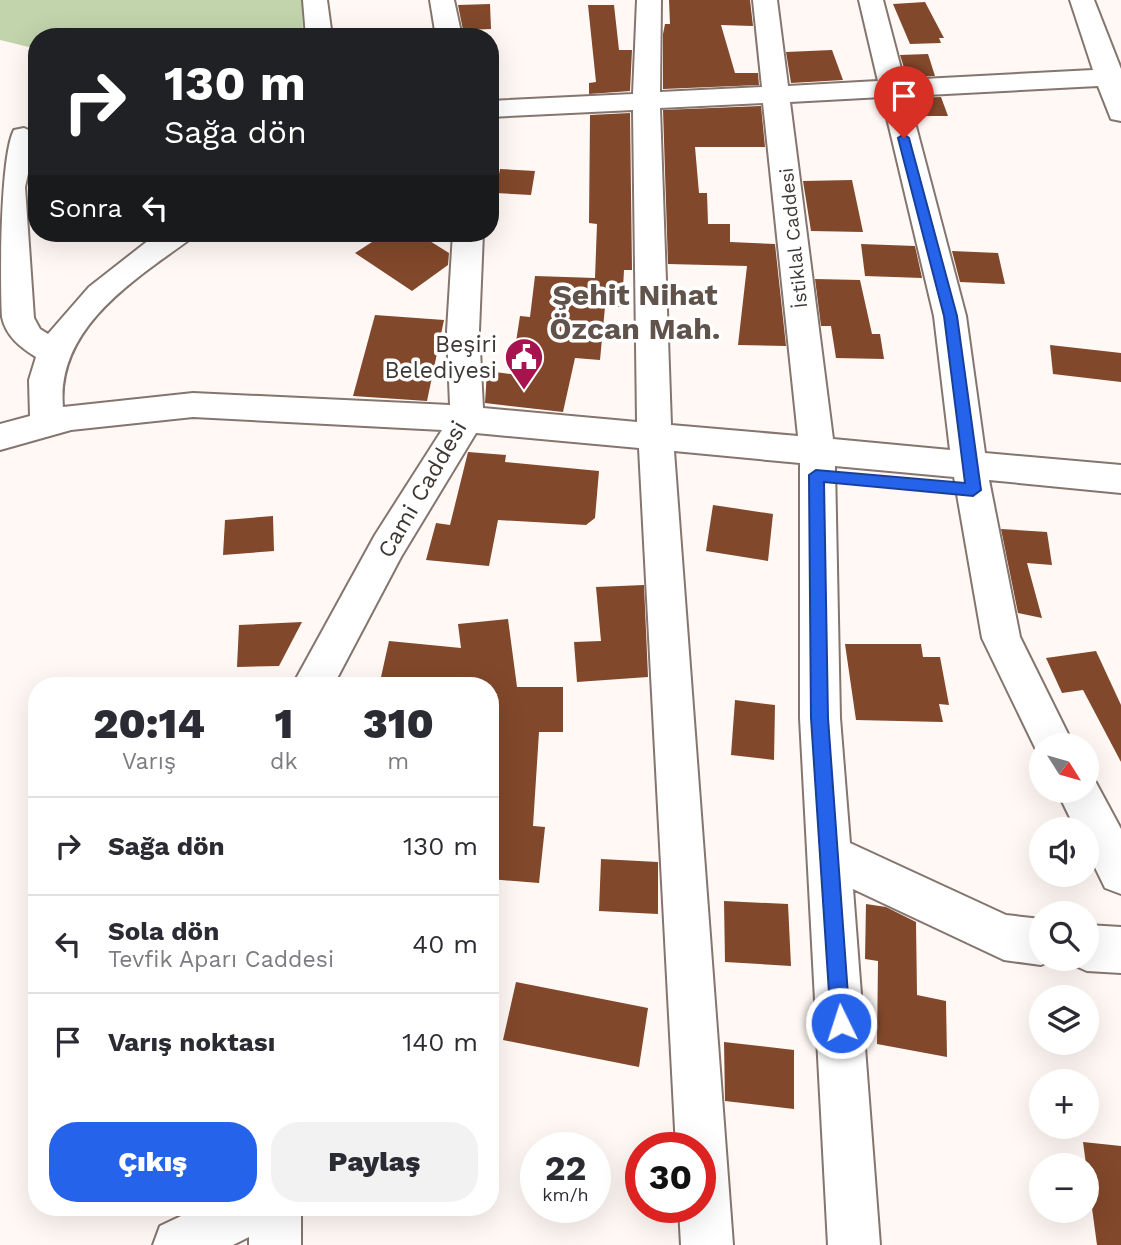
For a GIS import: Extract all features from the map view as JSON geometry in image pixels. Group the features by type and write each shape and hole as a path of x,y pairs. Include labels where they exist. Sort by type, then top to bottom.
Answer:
{"street":[{"path":"315,0 318,28"},
{"path":"442,0 447,28"},
{"path":"649,0 646,100 656,450 706,1245"},
{"name":"İstiklal Caddesi","path":"765,0 816,463 820,718 854,1245"},
{"path":"871,0 890,87 950,316 972,477 1001,638 1048,733"},
{"path":"1082,0 1116,77 1121,113"},
{"path":"499,108 1116,77"},
{"path":"24,136 11,187 18,318 28,337 54,353"},
{"path":"47,424 46,375 54,353 89,305 167,242"},
{"name":"Cami Caddesi","path":"317,677 388,546 467,419 463,331 468,242"},
{"path":"0,437 71,417 194,405 467,419 546,449 656,450 972,477 1121,479"},
{"path":"972,477 1121,503"},
{"path":"1084,803 1120,869"},
{"path":"830,856 1004,937 1029,940"},
{"path":"1099,949 1121,950"},
{"path":"179,1245 235,1216"},
{"path":"275,1216 275,1245"}],"green space":[{"path":"0,0 302,0 303,28 28,28 28,47 0,40"}],"building":[{"path":"669,0 750,0 753,26 721,25 735,73 758,73 759,85 663,89 663,34 665,24 670,24"},
{"path":"925,2 944,38 939,38 941,43 910,44 893,4"},
{"path":"490,4 491,28 463,28 458,5"},
{"path":"588,5 614,5 619,50 632,50 630,91 589,94 589,83 596,82"},
{"path":"832,50 843,80 791,83 786,52"},
{"path":"928,54 935,76 907,77 900,55"},
{"path":"941,97 948,116 919,116 914,98"},
{"path":"761,106 765,147 695,147 699,193 707,193 708,224 730,224 730,242 775,244 786,346 738,345 747,266 668,264 663,110"},
{"path":"630,113 632,270 624,270 622,307 605,307 600,360 575,358 563,412 485,403 487,371 511,374 520,316 530,317 535,276 595,278 597,224 589,223 590,115"},
{"path":"500,169 535,171 531,195 499,193"},
{"path":"852,180 863,232 811,231 803,181"},
{"path":"372,242 431,242 449,253 448,265 412,291 355,253"},
{"path":"861,244 915,246 922,278 865,276"},
{"path":"952,251 998,253 1005,284 960,282"},
{"path":"815,279 860,280 872,334 880,334 884,359 836,358 831,326 821,326"},
{"path":"375,315 444,320 427,401 353,396"},
{"path":"1050,345 1121,353 1121,382 1053,374"},
{"path":"468,452 506,455 505,462 599,471 595,518 586,525 498,520 489,566 426,560 436,523 450,525"},
{"path":"713,505 773,514 768,561 706,551"},
{"path":"273,516 274,551 223,555 225,520"},
{"path":"1001,529 1047,532 1052,565 1027,563 1042,618 1018,613"},
{"path":"644,585 648,677 577,682 574,642 601,641 596,587"},
{"path":"508,619 517,687 563,687 563,732 539,732 533,826 545,827 539,883 499,880 499,677 381,677 389,641 461,648 458,624"},
{"path":"302,622 279,666 237,667 239,625"},
{"path":"845,644 921,644 923,657 940,657 949,705 939,704 943,722 856,720"},
{"path":"1096,651 1121,705 1121,762 1083,690 1062,693 1046,658"},
{"path":"735,700 775,705 774,760 731,755"},
{"path":"601,859 658,862 658,914 599,911"},
{"path":"724,901 788,904 791,966 725,962"},
{"path":"866,904 886,907 916,922 917,995 946,1001 947,1057 877,1044 878,961 865,959"},
{"path":"516,982 648,1008 639,1067 503,1040"},
{"path":"724,1042 794,1050 794,1109 725,1101"},
{"path":"1083,1142 1121,1146 1121,1245 1097,1245 1094,1223 1099,1223 1099,1153 1084,1153"}],"place":[{"name":"Beşiri Belediyesi","path":"524,391"}],"district":[{"name":"Şehit Nihat Özcan Mah.","path":"635,312"}],"route":[{"path":"841,1023 820,718 816,475 973,490 950,316 904,138"}]}
